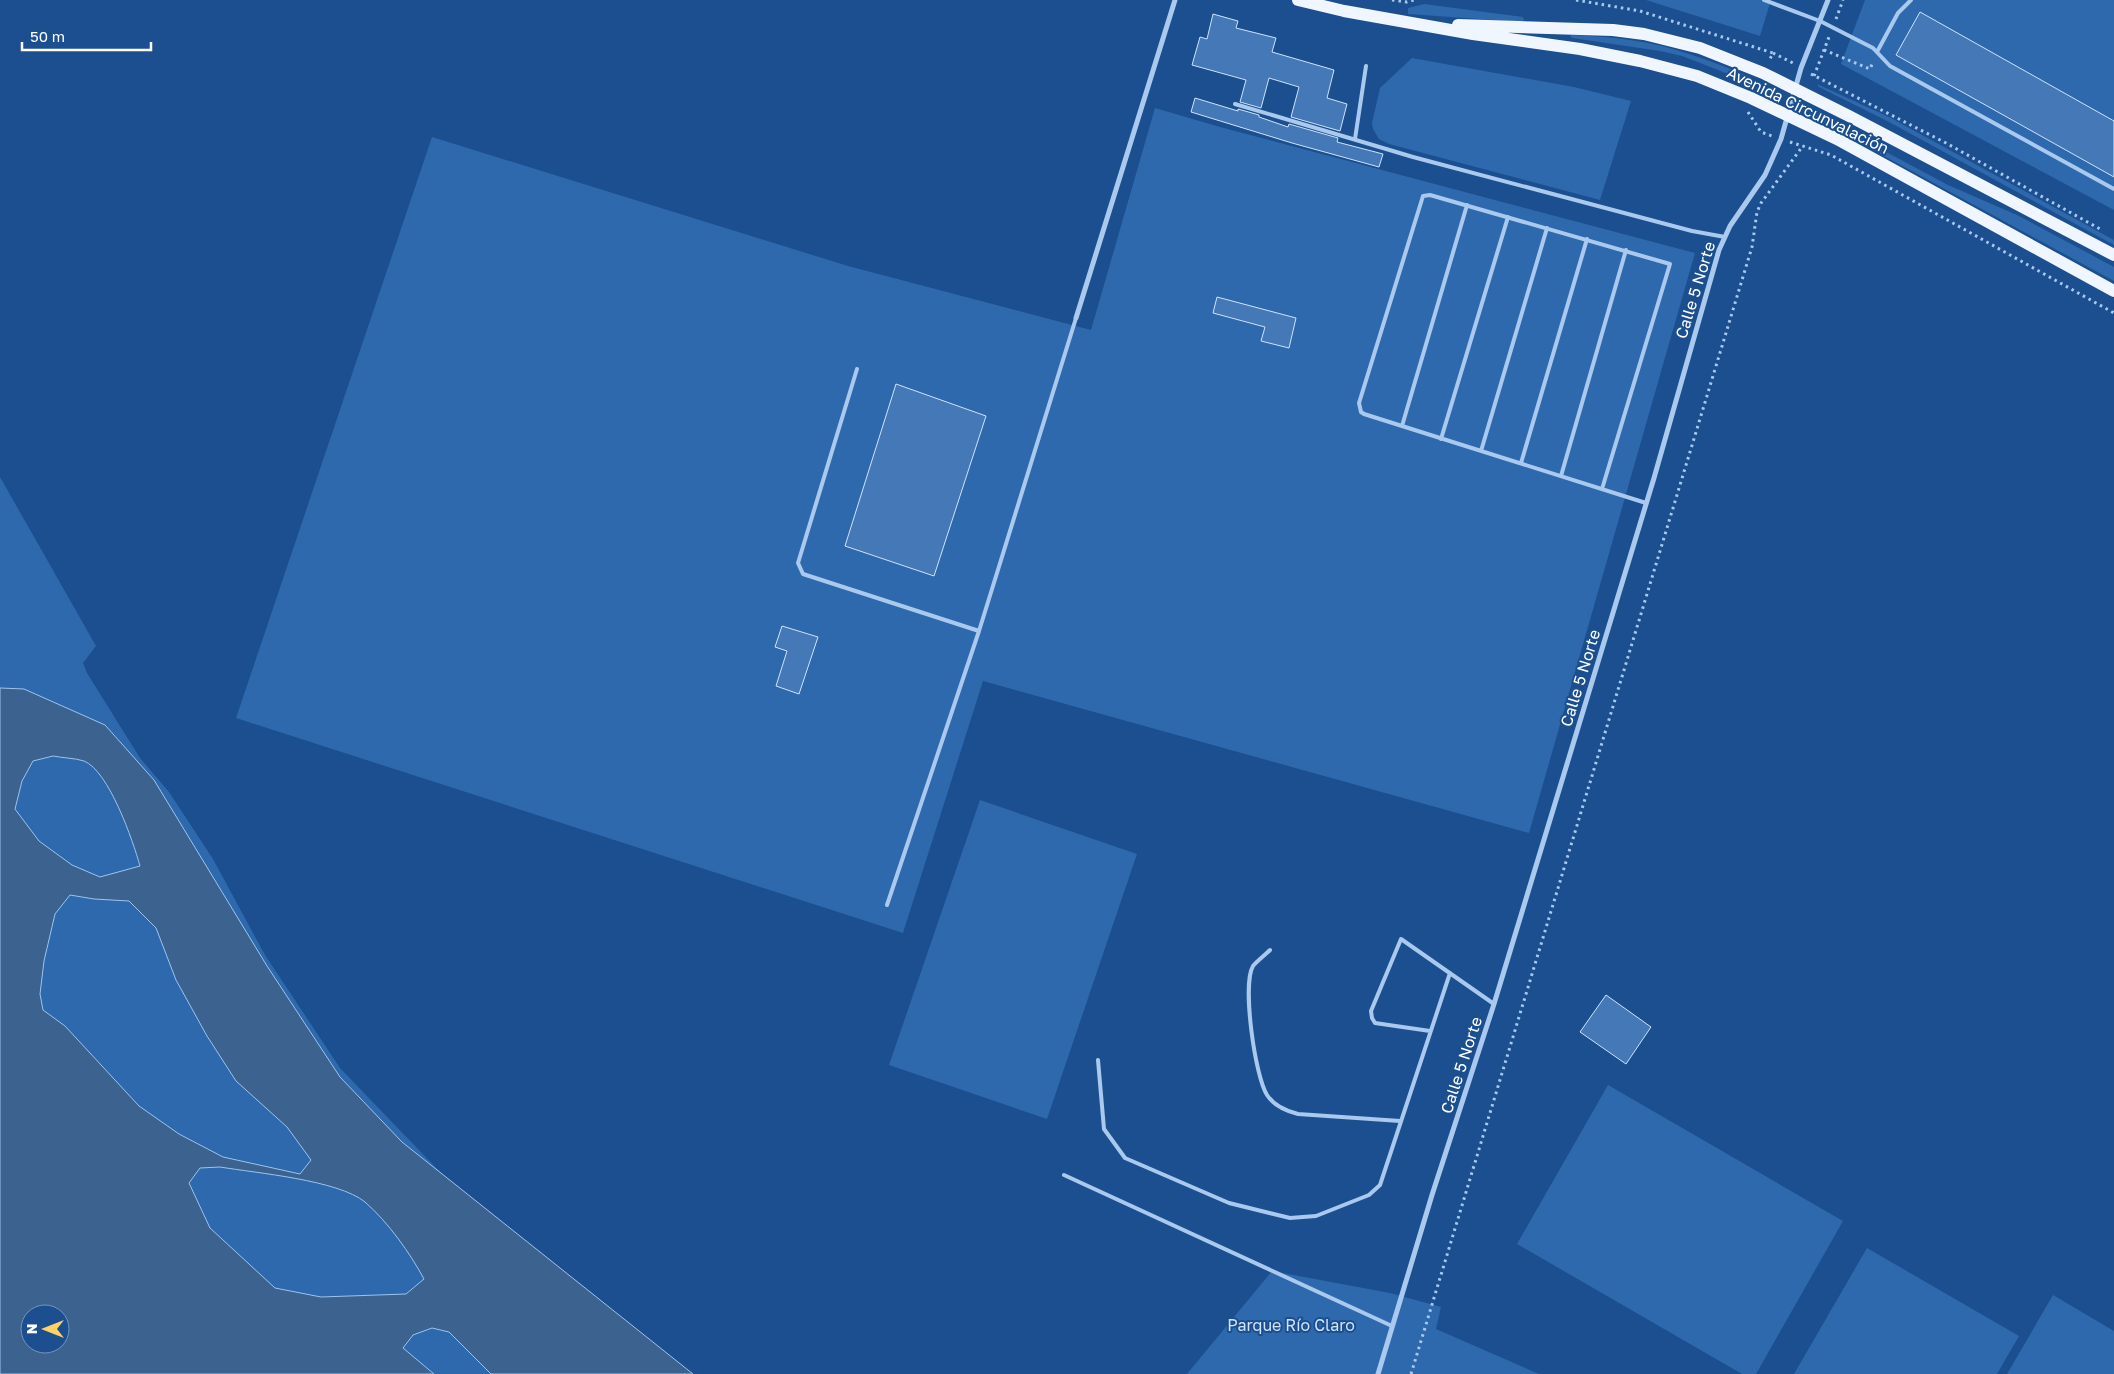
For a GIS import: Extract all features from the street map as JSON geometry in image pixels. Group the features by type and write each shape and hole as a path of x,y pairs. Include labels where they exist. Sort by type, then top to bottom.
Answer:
{"main road":[{"name":"Avenida Circunvalación","path":"1298,0 1344,11 1473,34 1580,49 1649,63 1697,76 1751,98 1837,139 2114,290"},
{"name":"Avenida Circunvalación","path":"1433,26 1594,29 1636,32 1700,48 1763,73 2114,255"}],"street":[{"path":"1076,318 1175,0"},
{"name":"Calle 5 Norte","path":"1378,1374 1432,1195 1494,1004 1646,503 1719,250 1725,236 1765,175 1781,139 1801,68 1828,0"}],"lane":[{"path":"1764,0 1820,21 1873,48 1890,66 2114,189"},
{"path":"1877,52 1898,13 1911,0"},
{"path":"1355,139 1366,66"},
{"path":"1235,104 1413,157 1648,220 1692,231 1725,236"},
{"path":"1602,489 1670,266 1666,262 1626,250 1426,195 1421,199 1359,408 1364,414 1646,503"},
{"path":"1402,426 1467,206"},
{"path":"1442,439 1508,217"},
{"path":"1481,451 1547,228"},
{"path":"1520,463 1587,239"},
{"path":"1561,476 1626,250"},
{"path":"887,905 979,631 1076,318"},
{"path":"858,369 798,563 799,569 803,574 979,631"},
{"path":"1430,1031 1375,1023 1372,1018 1371,1011 1401,939 1494,1004"},
{"path":"1270,950 1253,966 1250,986 1251,1036 1260,1080 1266,1095 1274,1103 1287,1111 1298,1114 1400,1122"},
{"path":"1098,1060 1104,1129 1125,1158 1229,1204 1290,1218 1316,1216 1369,1195 1380,1185 1450,973"},
{"path":"1064,1175 1392,1326"}],"path":[{"path":"1392,0 1407,2 1414,0"},
{"path":"1824,50 1870,69 1877,52"},
{"path":"1773,53 1946,143 2106,232"},
{"path":"1751,98 1748,112 1761,132 1831,156 2114,313"},
{"path":"1412,1374 1752,247 1757,212 1802,147"}],"green space":[{"path":"1646,0 1771,0 1760,36"},
{"path":"1865,0 2114,0 2114,210 1841,64"},
{"path":"1424,4 1523,17 1524,20 1521,22 1408,14 1408,8"},
{"path":"1570,36 1646,42 1692,55 1751,77 1749,82 1682,56 1572,38"},
{"path":"1412,58 1574,87 1631,101 1600,200 1389,144 1379,139 1372,123 1380,88"},
{"path":"1817,84 1889,117 2114,240 2114,245 1891,123 1819,87"},
{"path":"1155,108 1695,253 1529,833 983,681 903,933 236,718 432,137 848,266 1091,330"},
{"path":"1817,115 1948,185 2017,215 2114,267 2114,281 1816,119 1815,116"},
{"path":"0,477 96,646 83,663 87,673 140,758 169,792 213,859 265,955 340,1068 442,1174 684,1374 0,1374"},
{"path":"980,800 1137,854 1047,1119 889,1065"},
{"path":"1608,1085 1843,1221 1756,1374 1742,1374 1517,1244"},
{"path":"1867,1248 2019,1336 1997,1374 1794,1374"},
{"name":"Parque Río Claro","path":"1272,1271 1390,1293 1441,1307 1436,1329 1539,1374 1187,1374"},
{"path":"2053,1295 2114,1331 2114,1374 2007,1374"}],"shaded area":[{"path":"0,688 24,689 105,725 154,780 267,966 340,1077 402,1142 693,1374 491,1374 449,1332 432,1328 413,1335 403,1348 434,1374 0,1374","holes":["53,756 84,761 93,767 102,778 111,792 126,824 140,866 100,877 72,865 39,841 15,809 22,781 33,761","70,895 94,899 129,901 156,928 176,980 207,1036 236,1081 287,1127 311,1160 300,1174 223,1157 179,1134 139,1106 65,1026 43,1010 40,994 44,961 55,914","220,1167 296,1178 352,1194 374,1210 390,1228 424,1279 406,1294 321,1297 275,1288 210,1228 189,1183 200,1168"]}],"building":[{"path":"1920,12 2114,121 2114,177 1896,55"},
{"path":"1213,14 1238,21 1236,28 1276,38 1272,52 1334,70 1327,98 1347,104 1340,131 1291,117 1299,87 1269,78 1261,108 1240,102 1246,80 1192,65 1200,37 1207,39"},
{"path":"1195,98 1238,111 1238,109 1259,115 1259,117 1288,127 1289,124 1338,138 1337,142 1383,154 1379,167 1191,112"},
{"path":"1217,297 1296,318 1289,348 1261,341 1265,327 1213,313"},
{"path":"896,384 986,416 934,576 845,546"},
{"path":"782,626 818,637 799,694 776,686 787,651 775,647"},
{"path":"1606,995 1651,1027 1626,1064 1580,1032"}]}
